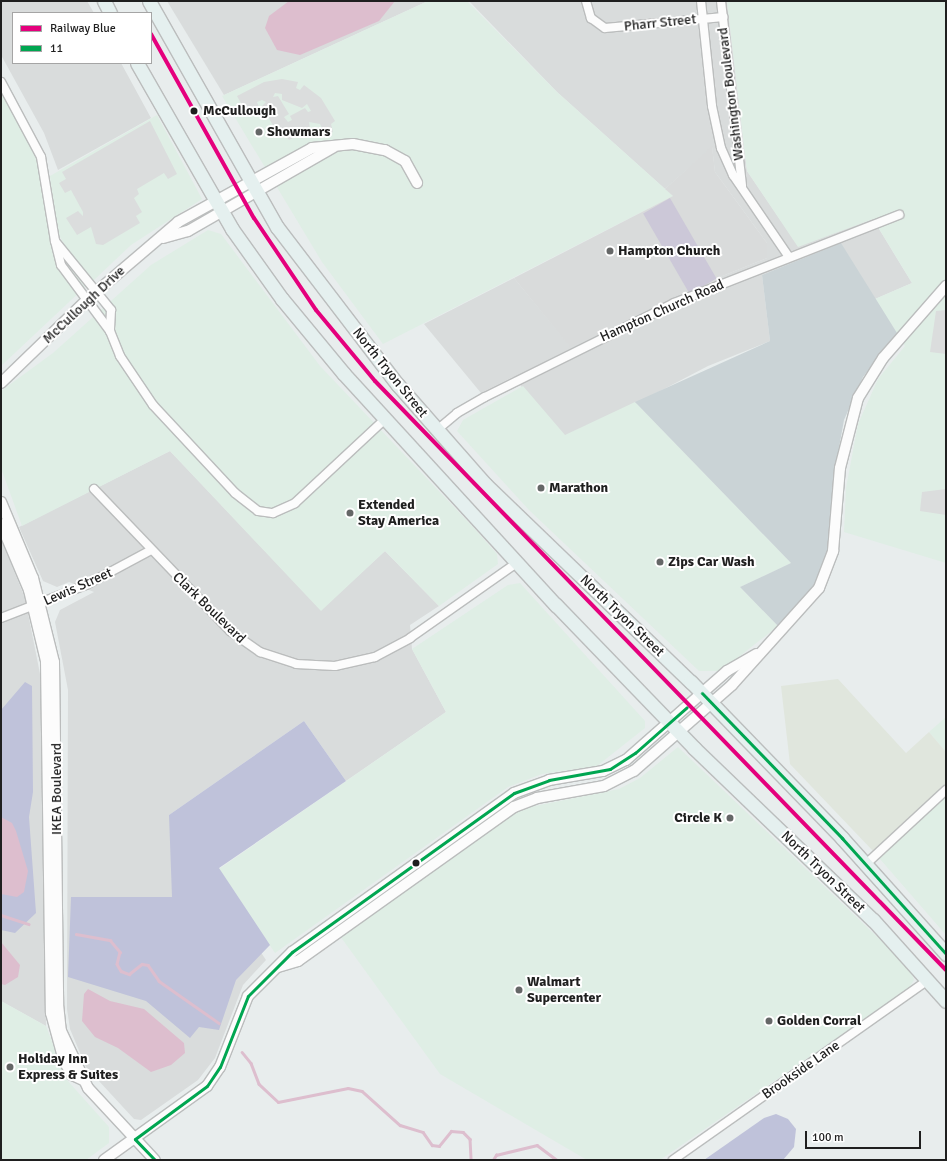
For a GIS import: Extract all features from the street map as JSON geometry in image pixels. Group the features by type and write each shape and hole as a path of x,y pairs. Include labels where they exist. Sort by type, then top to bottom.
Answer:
{"main road":[{"path":"104,1 110,12"},
{"name":"North Tryon Street","path":"149,1 253,181 258,193 277,226 316,281 437,430 544,542 702,693 866,864 946,954"},
{"name":"North Tryon Street","path":"138,64 219,206 282,299 385,419 518,562 680,732 873,920 946,1001"}],"street":[{"name":"Pharr Street","path":"586,1 591,18 599,25 608,28 723,17"},
{"name":"Washington Boulevard","path":"701,1 714,122 726,160 742,187 789,257"},
{"name":"Washington Boulevard","path":"720,1 742,187"},
{"path":"1,82 41,157 60,265 88,299 110,331 125,365 153,405 235,493 258,511 274,513 295,503 385,419"},
{"name":"McCullough Drive","path":"1,383 4,374 96,291 163,238 188,230 219,206 234,192 312,148 364,144 393,153 409,164 417,183"},
{"name":"McCullough Drive","path":"219,206 240,202 258,193 334,147"},
{"name":"Hampton Church Road","path":"437,430 472,404 628,325 789,257 899,215"},
{"path":"55,242 96,291 112,313 110,331"},
{"path":"278,968 298,961 514,807 530,800 619,780 645,764 712,704 758,653 810,602 828,571 836,533 845,443 862,390 883,358 946,286"},
{"name":"Clark Boulevard","path":"94,489 151,550 244,643 284,661 318,667 362,662 389,651 518,562"},
{"name":"IKEA Boulevard","path":"1,502 37,605 48,689 58,1012 67,1049 83,1080 155,1160"},
{"name":"IKEA Boulevard","path":"1,524 37,605"},
{"name":"Lewis Street","path":"1,618 37,605 142,558 151,550"},
{"path":"104,1160 188,1102 212,1080 245,1000 256,985 278,968 322,929 514,793 543,782 610,769 635,753 736,664 758,653"},
{"path":"866,864 946,790"},
{"name":"Brookside Lane","path":"673,1160 928,980"}],"shaded area":[{"path":"1,1 87,1 93,12 12,12 12,64 122,64 151,118 58,170 44,133 1,55"},
{"path":"167,1 428,1 224,95"},
{"path":"289,1 395,1 379,21 300,55 277,50 265,28 269,16"},
{"path":"428,1 467,1 557,92 673,196 383,344 322,262 222,96"},
{"path":"469,1 727,1 747,171 798,246 873,219 912,283 875,299 841,244 762,275 770,341 708,366 622,411 565,436 513,377 481,393 424,324 514,278 570,346 700,285 767,258 767,243 715,172 712,147 665,189 557,92"},
{"path":"727,1 946,1 946,563 844,532 846,488 858,424 878,379 905,346 875,299 912,283 873,219 798,247 747,171"},
{"path":"282,79 298,82 296,88 300,90 304,85 321,98 335,121 331,124 333,132 325,134 320,124 309,122 310,129 289,140 285,135 280,138 262,106 266,102 262,100 257,102 259,107 247,114 237,96 264,82","holes":["275,93 282,94 282,100 302,108 307,104 311,111 308,112 305,108 290,116 292,120 288,122 284,117 289,114 278,96 273,97"]},
{"path":"1,81 33,139 51,222 64,257 85,287 1,366"},
{"path":"157,115 202,199 131,245 93,281 75,263 56,230 50,176"},
{"path":"150,121 177,174 168,179 164,173 137,189 139,194 134,198 142,212 136,216 140,223 103,245 96,244 91,227 77,235 66,218 78,211 83,216 83,212 71,190 65,193 59,183 66,179 62,172"},
{"path":"712,146 715,172 767,243 767,258 700,285 570,347 514,278 673,196 665,189"},
{"path":"670,198 716,279 690,294 643,214"},
{"path":"208,230 221,234 320,366 474,528 497,554 498,564 439,606 385,551 321,611 170,451 22,526 1,468 1,391 53,353 151,265"},
{"path":"841,243 897,333 863,377 844,420 835,470 832,533 826,562 818,581 795,612 778,626 740,587 791,563 635,402 770,341 762,275"},
{"path":"946,310 946,354 930,352 936,311"},
{"path":"523,386 565,435 635,402 791,563 740,587 778,626 721,671 699,671 529,510 457,431 463,420"},
{"path":"170,451 321,610 385,551 439,606 410,625 412,649 446,712 346,781 304,721 169,815 266,960 243,985 215,1058 198,1080 141,1120 134,1119 86,1067 70,1029 67,1009 68,690 55,622 60,610 94,592 69,582 57,587 43,581 19,527"},
{"path":"946,489 946,515 920,511 922,492"},
{"path":"1,539 25,598 42,684 46,1026 1,1001"},
{"path":"520,583 645,721 645,728 597,766 542,774 508,787 275,953 219,869 446,712 412,649 508,585"},
{"path":"838,679 906,753 929,732 946,752 946,784 873,851 790,764 781,686"},
{"path":"25,682 32,686 33,792 29,817 36,913 15,933 1,930 1,710"},
{"path":"946,717 946,752 929,732"},
{"path":"304,721 346,781 219,868 270,945 236,980 219,1030 199,1027 190,1038 146,1001 68,977 71,897 172,897 169,815"},
{"path":"678,747 892,951 912,973 914,980 909,988 660,1160 587,1160 440,1074 340,936 520,809 619,789 640,778"},
{"path":"946,784 946,935 873,851"},
{"path":"1,817 12,823 16,831 28,871 24,892 17,897 1,894"},
{"path":"1,942 20,965 18,977 5,985 1,984"},
{"path":"88,989 110,1001 144,1009 184,1043 185,1053 171,1065 151,1072 118,1048 95,1037 82,1021 84,994"},
{"path":"1,1001 46,1026 67,1080 109,1127 109,1143 86,1160 1,1160"},
{"path":"776,1114 788,1119 796,1129 794,1147 783,1160 704,1160 764,1118"}],"waterway":[{"path":"1,915 29,924"},
{"path":"76,934 110,940 120,952 117,964 121,971 129,974 142,964 148,965 159,981 219,1023"},
{"path":"242,1052 251,1063 259,1084 278,1102 348,1088 362,1091 400,1125 423,1132 432,1145 439,1146 451,1131 463,1132 470,1139 471,1160"},
{"path":"493,1160 496,1155 537,1145 557,1160"}],"rail line":[{"name":"Blue","path":"152,36 254,218 316,310 375,381 946,970"}],"transit line":[{"name":"11","path":"702,693 842,838 946,954"},
{"name":"11","path":"155,1160 135,1139 207,1086 220,1067 248,996 292,952 514,793 549,780 610,769 635,753 687,707"}],"place":[{"name":"McCullough","path":"194,111"},
{"name":"Showmars","path":"259,132"},
{"name":"Hampton Church","path":"610,251"},
{"name":"Marathon","path":"541,488"},
{"name":"Extended Stay America","path":"350,513"},
{"name":"Zips Car Wash","path":"660,562"},
{"name":"Circle K","path":"730,818"},
{"name":"Walmart Supercenter","path":"519,990"},
{"name":"Golden Corral","path":"769,1021"},
{"name":"Holiday Inn Express & Suites","path":"10,1067"}]}
